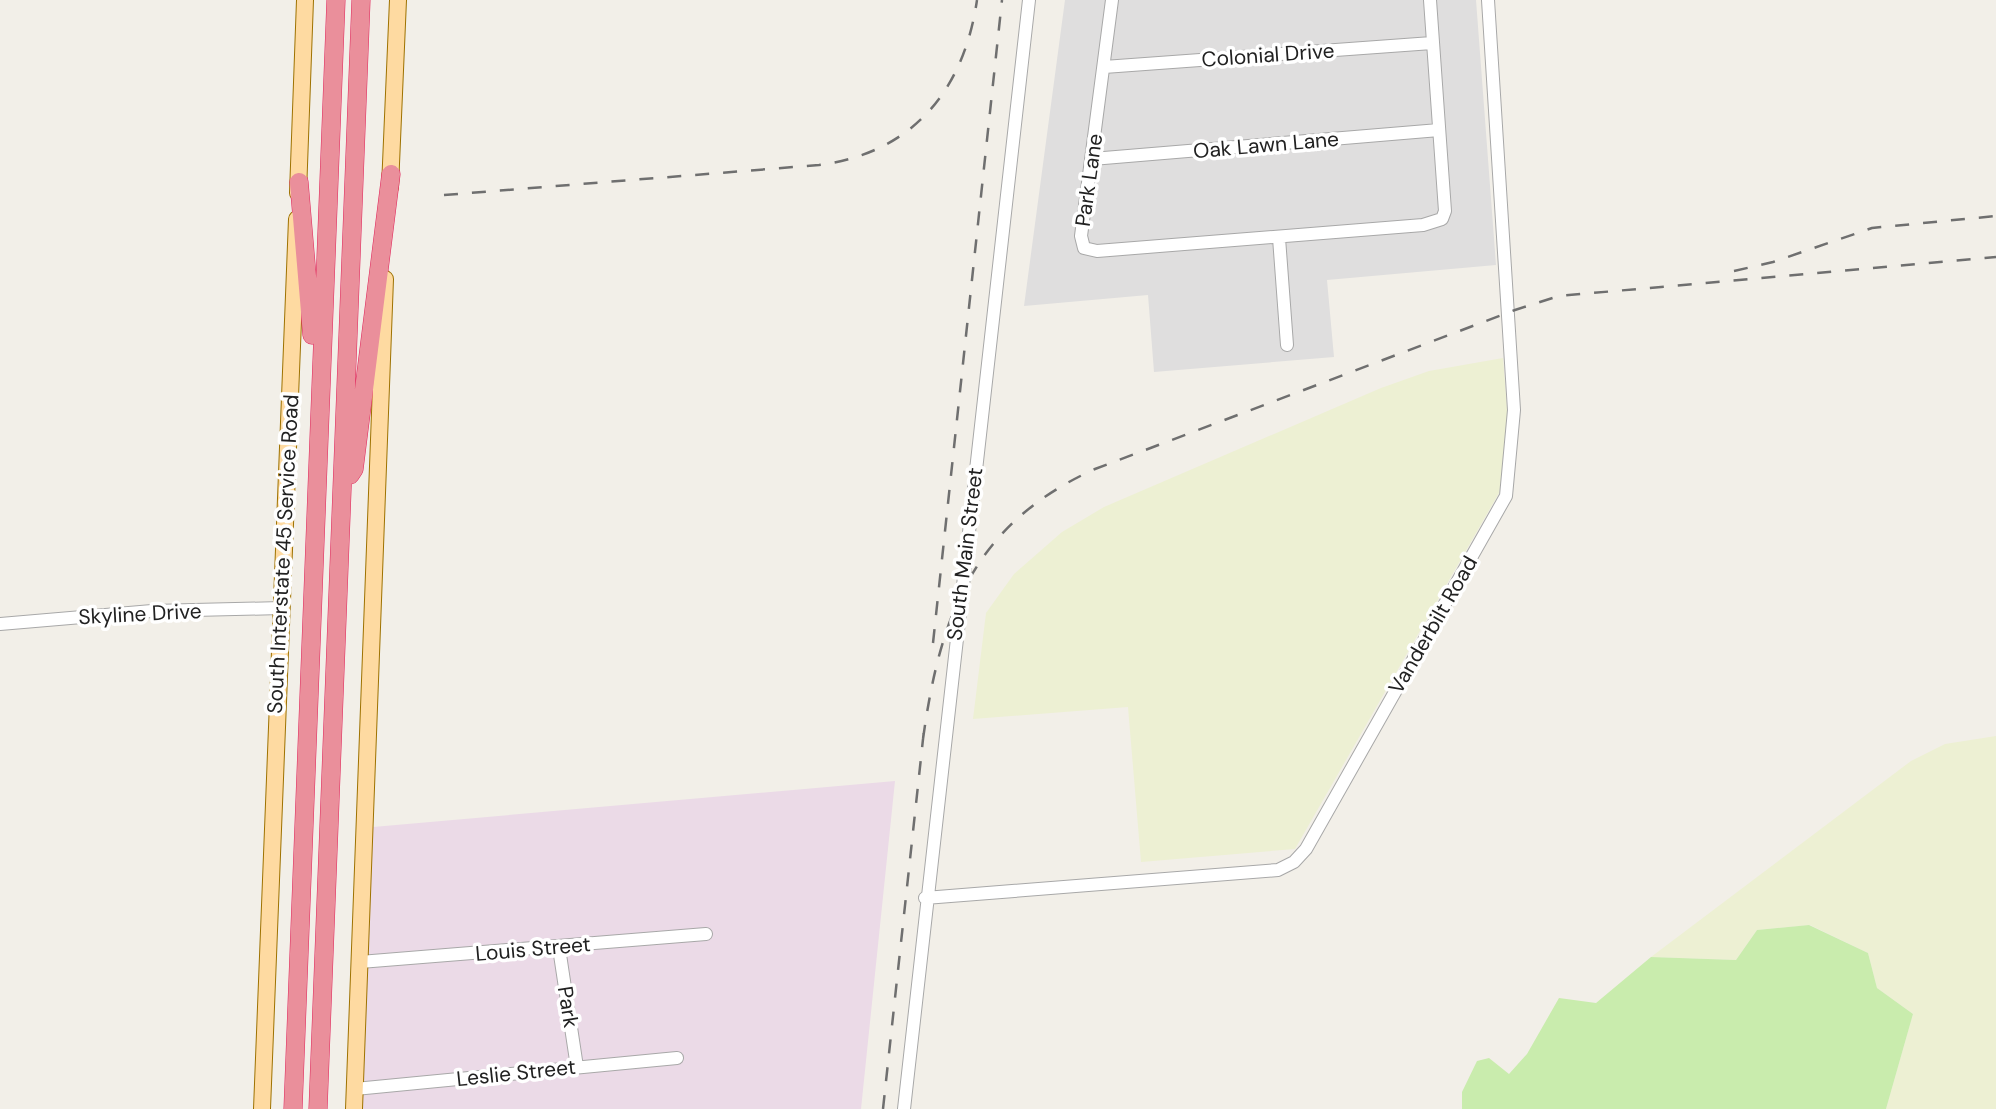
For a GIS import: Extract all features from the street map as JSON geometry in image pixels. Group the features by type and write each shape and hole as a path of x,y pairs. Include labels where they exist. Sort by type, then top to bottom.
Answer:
{"highway":[{"path":"293,1109 336,0"},
{"path":"318,1109 361,0"},
{"path":"342,486 354,469 391,174"},
{"path":"299,181 311,296 314,391 319,428"}],"main road":[{"name":"South Interstate 45 Service Road","path":"262,1109 305,0"},
{"path":"354,1109 378,417 398,0"}],"street":[{"name":"South Main Street","path":"904,1109 925,898 1029,0"},
{"name":"Park Lane","path":"1112,0 1081,236 1084,248 1089,250 1279,238 1435,223 1442,219 1445,211 1430,0"},
{"name":"Vanderbilt Road","path":"925,898 1278,870 1294,862 1306,849 1506,496 1510,482 1514,410 1488,0"},
{"name":"Colonial Drive","path":"1104,67 1432,43"},
{"name":"Oak Lawn Lane","path":"1092,159 1439,131"},
{"path":"1279,238 1287,345"},
{"name":"Skyline Drive","path":"0,624 152,611 281,608"},
{"name":"Louis Street","path":"360,962 706,934"},
{"name":"Park","path":"559,948 577,1067"},
{"name":"Leslie Street","path":"355,1089 677,1058"}],"shaded area":[{"path":"1065,0 1476,0 1496,265 1327,280 1334,357 1154,372 1148,295 1024,306"},
{"path":"895,781 861,1109 362,1109 373,827"}],"green space":[{"path":"1503,358 1510,446 1499,493 1295,849 1141,862 1128,707 973,719 986,613 1014,574 1062,532 1104,507 1381,388 1429,371"},
{"path":"1996,736 1996,1109 1886,1109 1913,1014 1877,988 1868,953 1810,925 1757,930 1736,960 1651,957 1911,761 1945,744"},
{"path":"1809,925 1868,953 1877,988 1913,1014 1886,1109 1462,1109 1462,1092 1477,1061 1489,1058 1509,1074 1527,1054 1559,998 1596,1003 1651,957 1736,960 1757,930"}],"railway":[{"path":"444,195 819,165 852,158 882,147 907,131 928,112 946,89 960,62 977,0"},
{"path":"933,643 1002,0"},
{"path":"1734,271 1773,262 1872,228 1996,216"},
{"path":"923,739 940,653 953,614 970,578 991,546 1019,517 1053,491 1095,469 1515,310 1559,296 1996,257"},
{"path":"883,1109 924,730"}]}
